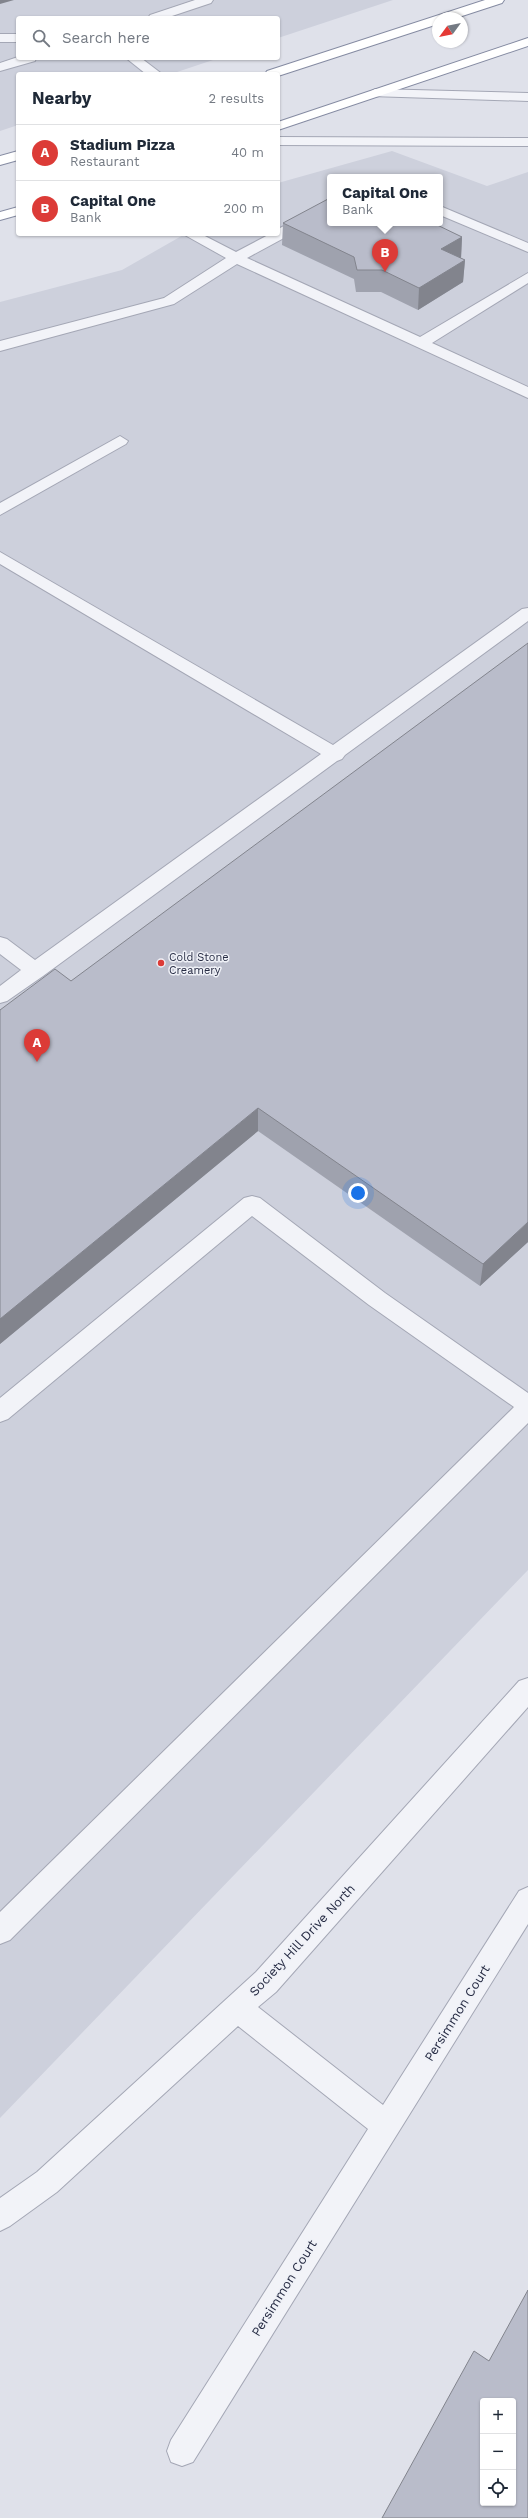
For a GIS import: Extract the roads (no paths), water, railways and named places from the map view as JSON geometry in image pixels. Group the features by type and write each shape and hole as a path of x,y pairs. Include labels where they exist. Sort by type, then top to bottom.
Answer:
{"highway":[{"path":"461,12 498,0"},
{"path":"278,72 432,22"},
{"path":"280,125 528,42"},
{"path":"0,161 16,156"},
{"path":"0,216 16,212"}],"street":[{"path":"160,16 207,0"},
{"path":"0,38 16,38"},
{"path":"0,67 23,60"},
{"path":"135,60 152,72"},
{"path":"375,93 528,97"},
{"path":"280,141 528,142"},
{"path":"280,234 327,209"},
{"path":"443,211 528,248"},
{"path":"194,236 236,258 528,393"},
{"path":"0,346 169,301 236,258 277,236"},
{"path":"421,343 528,277"},
{"path":"0,510 120,441"},
{"path":"0,557 336,754"},
{"path":"0,996 336,754 528,613"},
{"path":"0,944 36,971"},
{"path":"0,1412 252,1204 377,1299 528,1406 0,1931"},
{"name":"Society Hill Drive North","path":"0,2216 48,2182 266,1982 528,1689"},
{"name":"Persimmon Court","path":"182,2450 528,1900"},
{"path":"237,2008 386,2126"}],"place":[{"name":"Capital One","path":"385,272"},
{"name":"Cold Stone Creamery","path":"161,963"},
{"name":"Stadium Pizza","path":"37,1062"}]}
